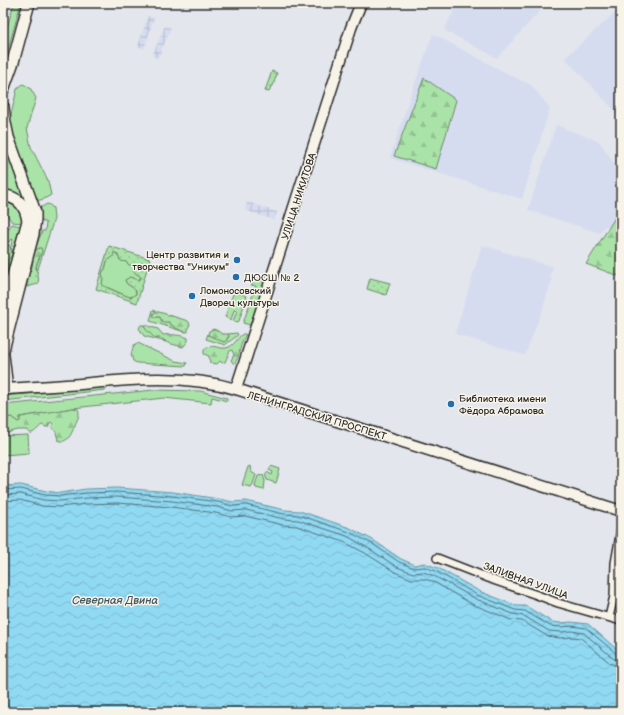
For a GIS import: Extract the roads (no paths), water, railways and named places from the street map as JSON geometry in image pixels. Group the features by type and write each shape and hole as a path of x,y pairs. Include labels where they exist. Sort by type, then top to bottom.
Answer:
{"main road":[{"path":"3,90 5,77 29,3"},
{"name":"УЛИЦА НИКИТОВА","path":"236,389 349,34 361,3"},
{"path":"3,350 36,219 34,207 8,137 3,107 5,77"},
{"path":"3,196 14,198 21,204 26,213 28,222 3,312"},
{"path":"3,355 5,389"},
{"name":"ЛЕНИНГРАДСКИЙ ПРОСПЕКТ","path":"5,389 121,380 157,379 200,382 236,389 621,511"}],"street":[{"path":"609,618 614,596 615,563 621,529"},
{"name":"ЗАЛИВНАЯ УЛИЦА","path":"437,558 496,581 537,594 558,604 621,621"}],"water":[{"name":"Северная Двина","path":"21,485 60,493 86,489 117,488 173,492 233,502 246,501 285,510 300,511 350,528 373,540 401,559 415,565 424,563 438,568 479,591 517,606 526,606 552,622 588,624 621,653 621,712 3,712 3,486"}],"place":[{"name":"Центр развития и творчества \"Уникум\"","path":"237,260"},
{"name":"ДЮСШ № 2","path":"236,277"},
{"name":"Ломоносовский Дворец культуры","path":"192,296"},
{"name":"Библиотека имени Фёдора Абрамова","path":"451,404"}]}
